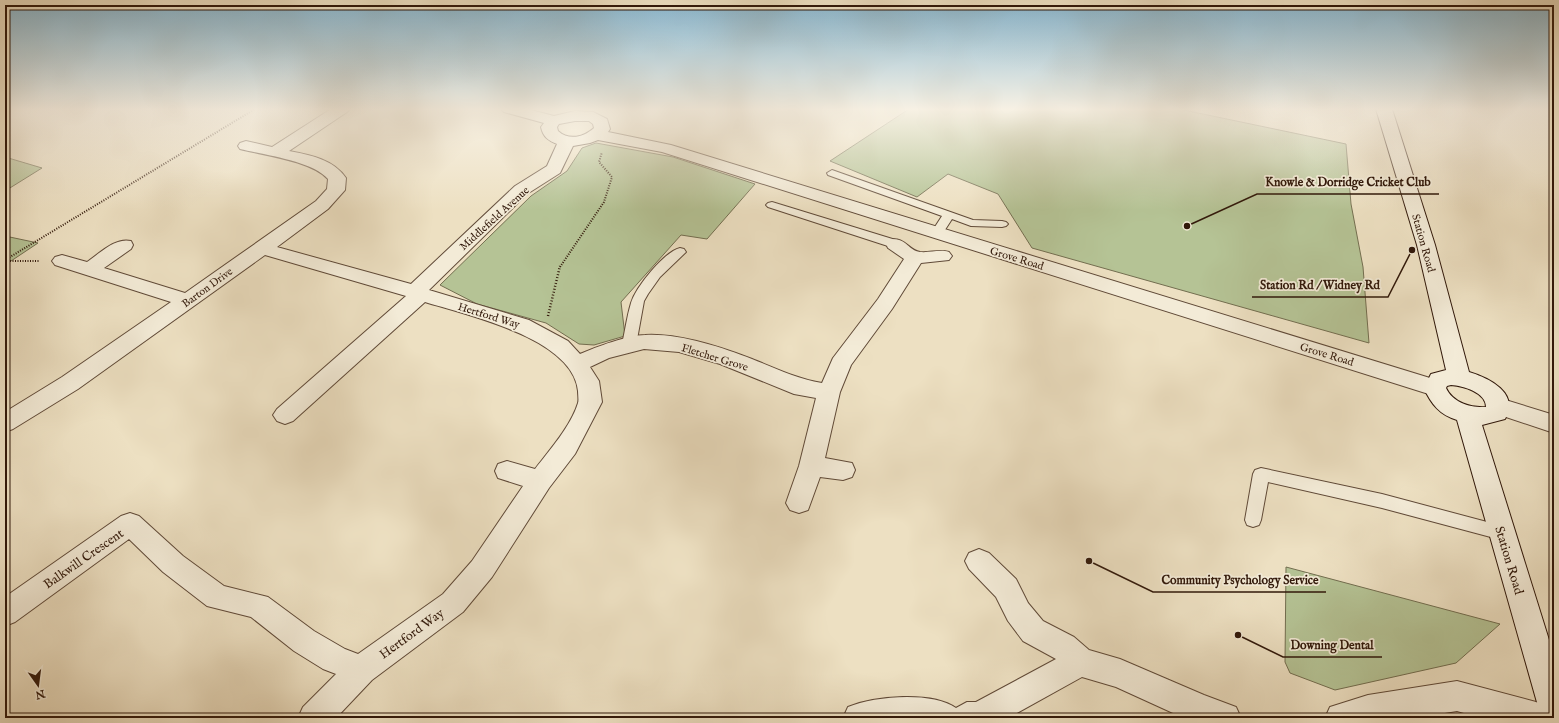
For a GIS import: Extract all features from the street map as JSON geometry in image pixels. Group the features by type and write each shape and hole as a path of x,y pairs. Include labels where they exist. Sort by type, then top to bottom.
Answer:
{"street":[{"path":"275,153 291,143"},
{"name":"Middlefield Avenue","path":"285,415 418,293 521,190 554,169 566,143"},
{"name":"Grove Road","path":"640,143 665,148 1435,388"},
{"name":"Station Road","path":"1394,143 1426,245 1459,378"},
{"name":"Barton Drive","path":"5,423 70,383 188,301 322,205 336,190 338,178 331,170 321,165 246,146"},
{"path":"895,244 915,258 942,256"},
{"path":"90,269 124,245"},
{"name":"Hertford Way","path":"261,248 418,293 522,325 560,346 577,364 588,381 590,402 566,447 540,481 482,569 453,603 361,670 314,718"},
{"path":"798,503 811,466 829,392 841,363 915,258"},
{"path":"62,260 188,301"},
{"name":"Fletcher Grove","path":"577,364 603,352 644,342 680,345 727,358 802,388 829,392"},
{"path":"1444,378 1459,378 1473,382 1486,389 1497,401 1499,406 1497,413 1490,416 1479,417 1467,414 1447,404 1439,396 1435,388 1439,380 1444,378"},
{"path":"1499,406 1554,424"},
{"name":"Station Road","path":"1467,414 1554,706"},
{"path":"811,466 843,470"},
{"path":"507,471 540,481"},
{"name":"Balkwill Crescent","path":"5,613 130,524 173,564 217,597 258,606 304,641 334,659 361,670"},
{"path":"979,561 1006,588 1018,612 1033,631 1064,647 1080,662 1120,674 1218,717"},
{"path":"967,718 979,717 1080,662"},
{"path":"1342,718 1368,710 1457,696 1536,718"},
{"path":"859,718 874,715 912,712 944,718"}],"lane":[{"path":"832,173 971,223 1002,224"},
{"path":"772,205 895,244"},
{"path":"937,233 949,214"},
{"path":"629,345 638,301 641,295 660,269 680,252"},
{"path":"1253,520 1261,474 1382,501 1502,533"}],"path":[{"path":"5,261 200,143"},
{"path":"543,336 559,268 604,202 612,177 599,162"},
{"path":"5,261 62,260"}],"green space":[{"path":"596,143 673,157 755,184 707,239 681,235 621,302 625,336 594,345 579,344 546,323 477,304 440,285 531,196 567,171 582,148"},
{"path":"858,143 1340,143 1346,144 1351,204 1363,267 1369,343 1032,248 998,194 948,174 917,197 830,161"},
{"path":"5,157 42,168 5,191"},
{"path":"5,236 38,243 5,265"},
{"path":"1286,567 1500,624 1456,663 1335,690 1290,673 1285,662"}],"place":[{"name":"Knowle & Dorridge Cricket Club","path":"1187,226"},
{"name":"Station Rd / Widney Rd","path":"1412,250"},
{"name":"Community Psychology Service","path":"1089,561"},
{"name":"Downing Dental","path":"1238,635"}]}
